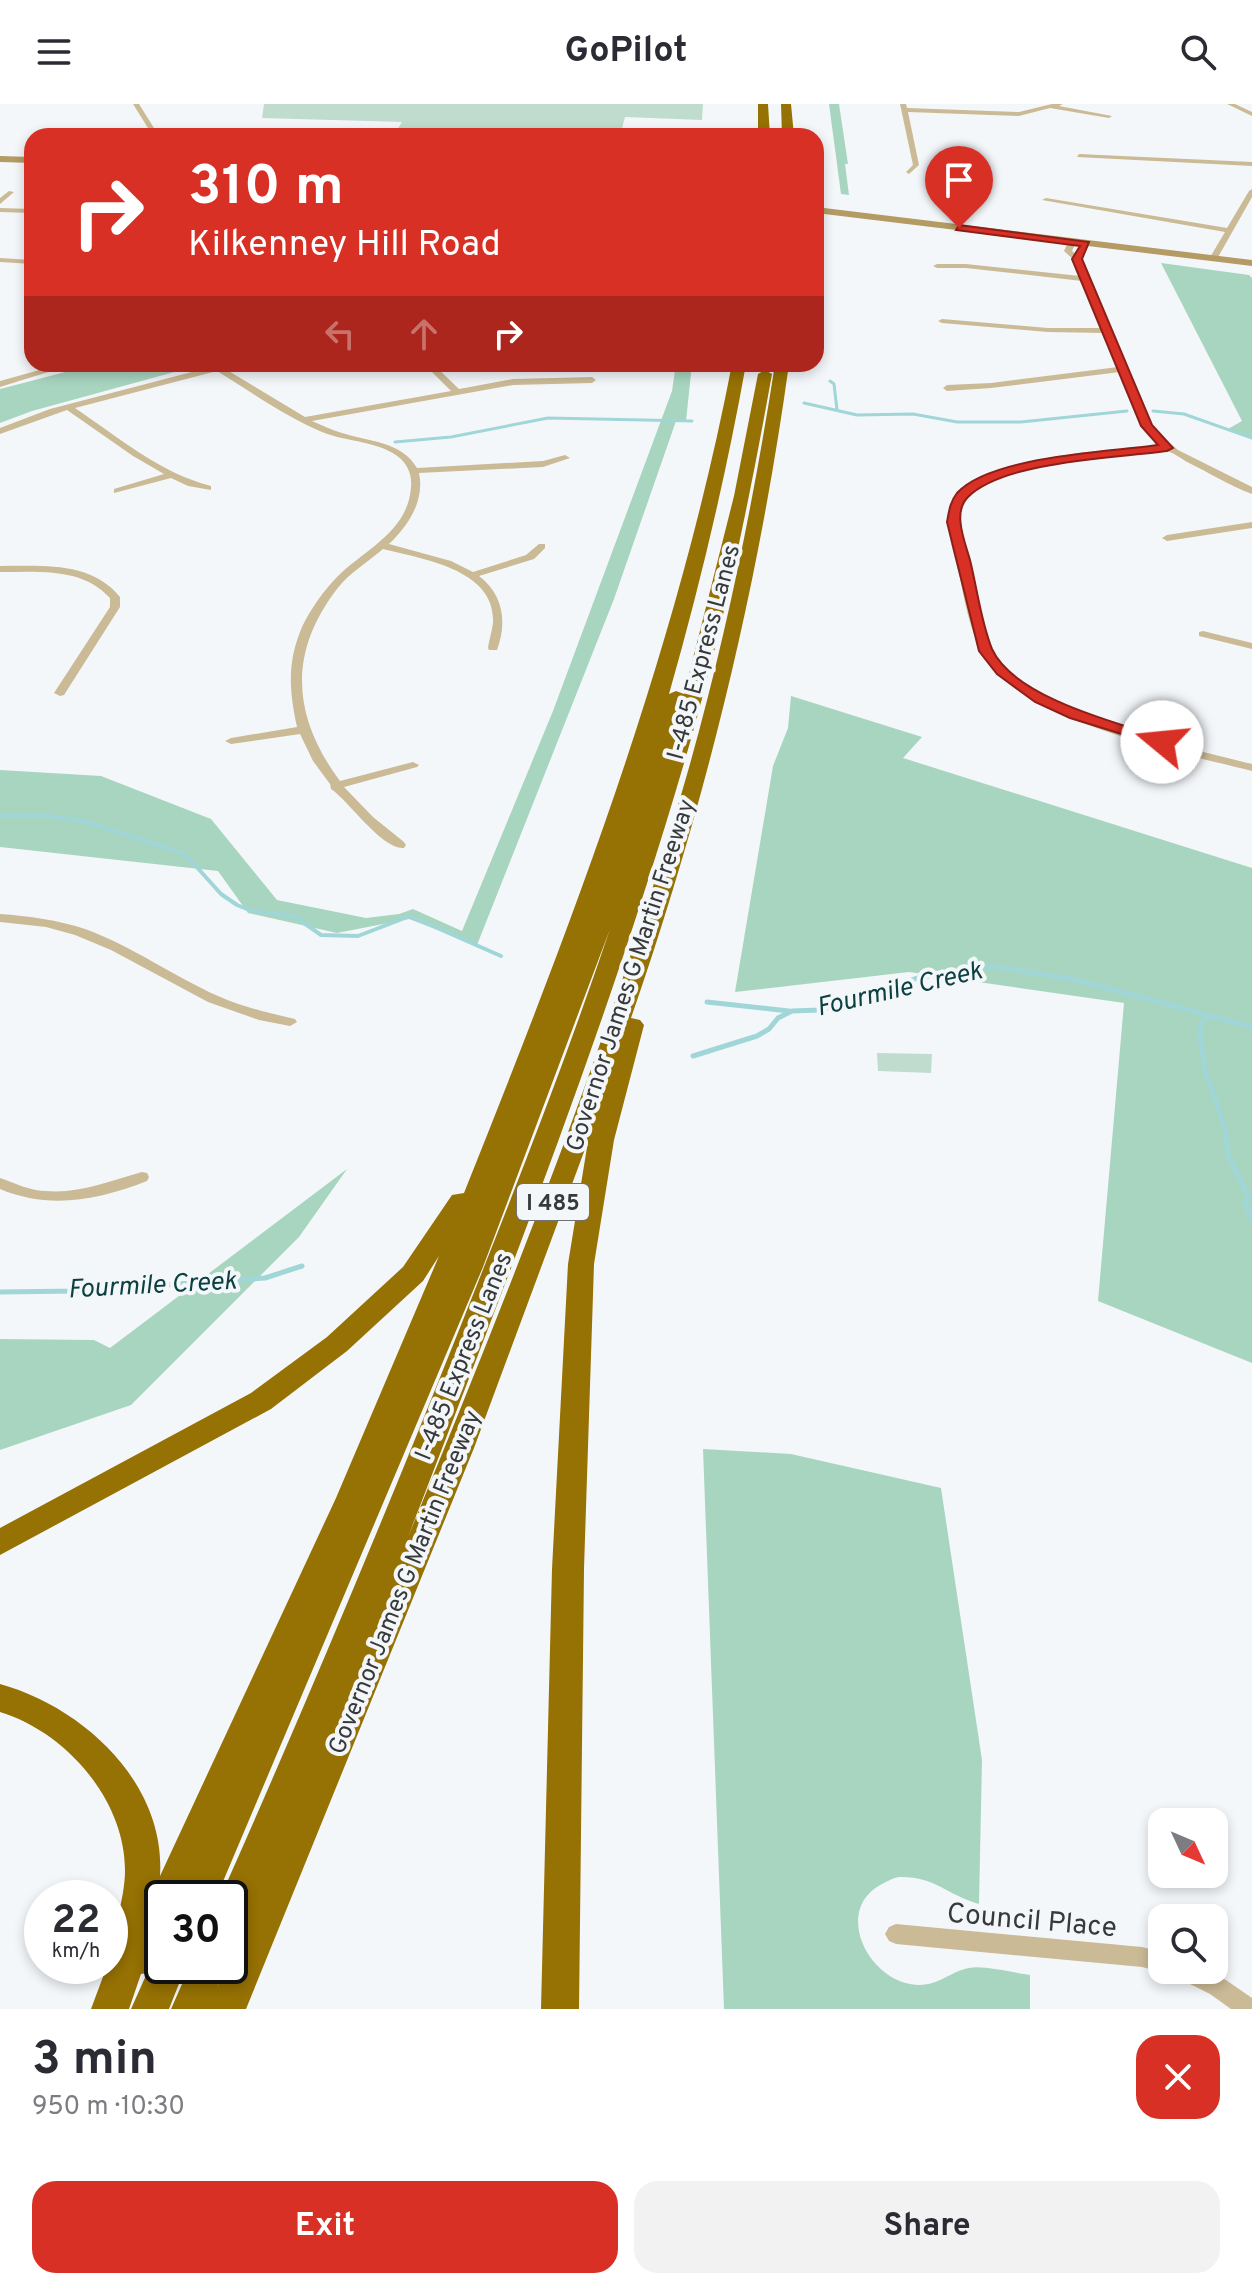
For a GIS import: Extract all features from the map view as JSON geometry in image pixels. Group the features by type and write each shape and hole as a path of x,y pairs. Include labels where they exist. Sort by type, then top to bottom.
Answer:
{"highway":[{"path":"753,104 754,128"},
{"path":"763,104 764,128"},
{"path":"776,104 787,120"},
{"path":"776,104 776,128"},
{"path":"786,104 788,128"},
{"name":"I 485","path":"176,1880 377,1439 500,1134 605,858 654,712 699,561 728,433 738,372"},
{"name":"I-485 Express Lanes","path":"206,1880 470,1267 630,848 711,580 742,440 753,372"},
{"name":"I-485 Express Lanes","path":"246,1880 339,1668 551,1132 606,979 696,694 746,488 766,372"},
{"name":"Governor James G Martin Freeway","path":"227,2009 467,1434 662,893 737,617 771,447 781,372"},
{"path":"560,2009 568,1554 581,1264 601,1140 635,1013 631,983"},
{"path":"0,1543 261,1401 337,1344 413,1274 448,1223 500,1134"},
{"path":"0,1698 20,1703 51,1719 109,1772 130,1803 142,1845 143,1887 135,1942 110,2009"},
{"path":"118,2009 144,1952"},
{"path":"150,2009 160,1984"},
{"path":"190,2009 200,1984"}],"street":[{"path":"136,104 151,128"},
{"path":"1230,104 1250,112"},
{"path":"909,172 916,165 904,107 1019,114 1056,105 1109,116"},
{"path":"1079,156 1252,164"},
{"path":"0,159 24,160"},
{"path":"1213,259 1252,191"},
{"path":"0,202 11,192"},
{"path":"1046,200 1229,230"},
{"path":"0,210 24,211"},
{"path":"824,211 1252,263"},
{"path":"1072,242 1068,251 1077,259 1147,426 1167,448 1252,491"},
{"path":"1077,259 1086,244"},
{"path":"0,260 24,262"},
{"path":"937,266 966,266 1085,279"},
{"path":"942,321 1107,331"},
{"path":"947,388 983,388 1059,374 1123,369"},
{"path":"0,384 42,372"},
{"path":"0,431 68,407 193,372"},
{"path":"225,372 336,434 397,453 408,461 414,471 411,510 397,530 334,586 304,634 294,674 302,730 316,759 335,786 400,845"},
{"path":"436,372 457,392"},
{"path":"306,419 529,380 592,380"},
{"path":"68,407 172,475 208,488"},
{"path":"1167,448 1020,467 980,481 962,495 956,503 953,522 982,640 992,661 1002,671 1026,690 1058,707 1102,724 1252,768"},
{"path":"414,471 543,464 565,458"},
{"path":"117,491 172,475"},
{"path":"1167,538 1252,525"},
{"path":"380,545 442,561 473,575 489,590 498,609 499,632 493,648"},
{"path":"473,575 530,557 542,546"},
{"path":"0,569 75,573 103,584 115,597 115,607 60,693"},
{"path":"1203,634 1252,646"},
{"path":"231,741 302,730"},
{"path":"335,786 413,765"},
{"path":"0,918 36,920 91,936 250,1015 290,1022"},
{"path":"0,1183 23,1193 66,1198 91,1195 142,1177"},
{"name":"Council Place","path":"896,1934 1148,1958"},
{"path":"1212,1984 1250,2009"}],"green space":[{"path":"264,104 703,104 702,120 625,117 622,128 398,128 402,122 262,118"},
{"path":"829,104 839,104 849,195 841,194"},
{"path":"1161,263 1249,275 1252,278 1252,439 1228,429 1242,421"},
{"path":"65,372 174,372 32,411 0,423 0,389"},
{"path":"675,372 691,372 686,421 676,421 614,599 477,945 409,919 337,933 248,913 218,871 0,847 0,770 101,776 211,819 277,900 366,918 413,909 462,931 553,711 672,391"},
{"path":"791,696 922,737 903,758 1252,868 1252,1363 1098,1301 1124,1003 909,972 735,992 773,766 788,728"},
{"path":"877,1053 932,1054 931,1073 878,1071"},
{"path":"347,1169 299,1237 131,1405 0,1450 0,1339 94,1340 110,1348"},
{"path":"703,1449 791,1454 941,1488 982,1760 979,1904 932,1883 899,1877 882,1884 868,1895 860,1909 858,1925 869,1955 880,1969 894,1978 910,1984 927,1984 975,1967 1030,1975 1030,2009 724,2009"}],"waterway":[{"path":"830,381 834,384 837,410"},
{"path":"804,403 857,415 913,414 957,422 1021,422 1127,411"},
{"path":"1153,411 1184,414 1252,438"},
{"path":"395,442 451,437 548,418 692,421"},
{"path":"0,816 49,816 83,821 185,854 221,894 237,905 252,911 294,916 321,935 358,936 410,916 501,956"},
{"name":"Fourmile Creek","path":"693,1056 757,1036 769,1029 778,1018 792,1011 820,1010 918,978 993,966 1077,980 1252,1027"},
{"path":"707,1002 789,1011"},
{"path":"1207,1016 1201,1025 1200,1038 1205,1070 1225,1128 1228,1155 1249,1198 1245,1203 1252,1221"},
{"name":"Fourmile Creek","path":"0,1292 77,1291 265,1278 302,1266"}],"route":[{"path":"959,228 1086,244 1077,259 1147,426 1167,448 1020,467 980,481 962,495 956,503 953,522 986,651 1002,671 1040,699 1075,715 1162,742"}]}
